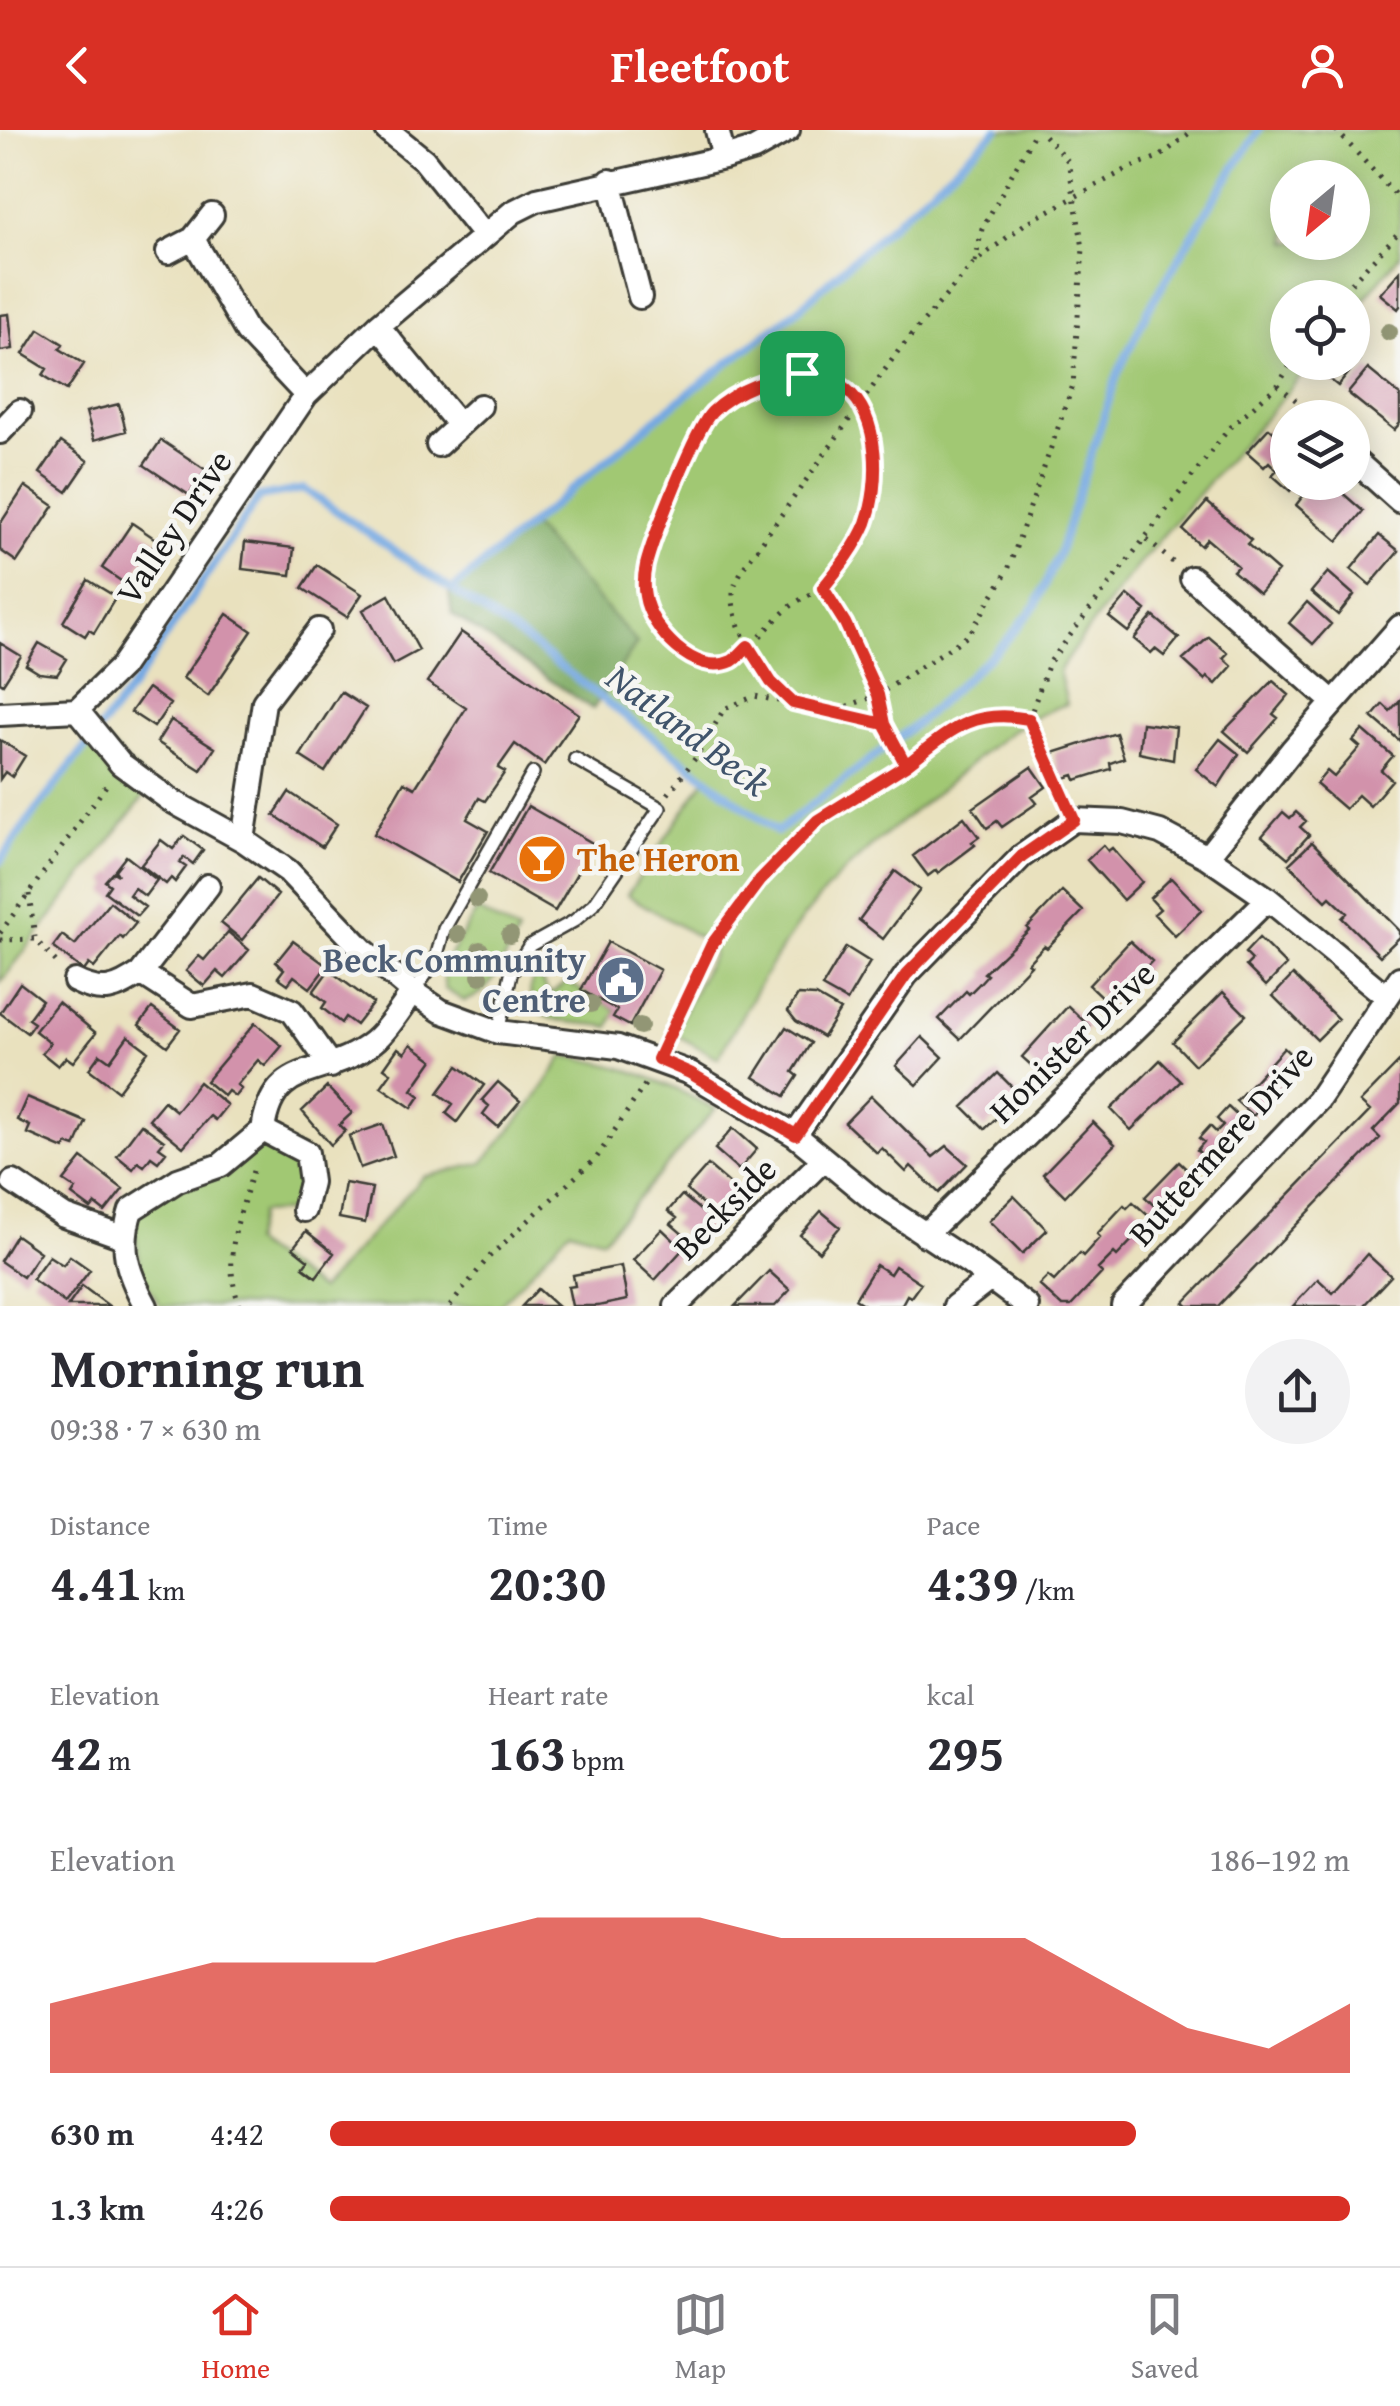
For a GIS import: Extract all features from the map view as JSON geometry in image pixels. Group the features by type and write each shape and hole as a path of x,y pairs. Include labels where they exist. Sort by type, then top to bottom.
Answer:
{"street":[{"path":"386,130 424,160 484,235"},
{"path":"717,130 724,158"},
{"name":"Valley Drive","path":"83,716 121,667 306,395 378,326 484,235 512,212 536,200 724,158 754,149 788,130"},
{"path":"610,181 640,297"},
{"path":"168,252 193,239 212,216"},
{"path":"193,239 247,332 306,395"},
{"path":"378,326 459,425"},
{"path":"438,445 480,406"},
{"path":"0,432 20,411"},
{"path":"1370,474 1400,500"},
{"path":"1192,578 1333,702"},
{"path":"1207,858 1333,702 1400,627"},
{"path":"242,840 264,702 318,630"},
{"path":"0,714 83,716 114,755 170,800 288,871 364,950 441,1011 498,1032 618,1047 690,1073 796,1135 875,1201 1027,1306"},
{"path":"796,1135 906,975 1022,856 1074,820 1122,822 1160,832 1207,858 1393,987"},
{"path":"74,981 96,991 116,990 142,973 208,886"},
{"name":"Honister Drive","path":"925,1235 1268,899"},
{"path":"142,973 192,1006 253,994 292,1011 331,1066"},
{"name":"Buttermere Drive","path":"1122,1306 1318,1100 1393,987"},
{"path":"146,1306 136,1289 122,1237 131,1210 178,1180 221,1165 263,1130 267,1102 292,1075 331,1066 374,1042 413,992"},
{"path":"263,1130 307,1154 311,1182 304,1210"},
{"name":"Beckside","path":"676,1306 824,1159"},
{"path":"13,1182 64,1216 122,1237"},
{"path":"955,1306 990,1279"}],"lane":[{"path":"498,1032 511,974 529,946 574,921 594,904 660,808 575,759"},
{"path":"413,992 435,962 444,929 533,773"}],"path":[{"path":"831,712 878,695 969,635 1008,570 1074,385 1082,248 1068,161 1038,130 982,230 975,262"},
{"path":"793,703 771,682 748,646 733,591 742,570 900,350 975,262 1026,223 1132,167 1161,156 1194,130"},
{"path":"1336,130 1400,200"},
{"path":"1354,280 1400,232"},
{"path":"802,373 846,388 861,406 875,462 874,496 856,542 823,588 791,605 732,661 708,664 669,643 647,607 646,567 698,432 712,412 754,384 802,373"},
{"path":"1074,820 1029,719 1049,663 1230,427 1281,380"},
{"path":"1147,540 1192,578"},
{"path":"823,588 845,623 878,695 884,724 906,765"},
{"path":"678,779 697,756 724,708 754,696 884,724"},
{"path":"450,1306 488,1258 597,1157 645,1088 712,944 760,880 818,820 906,765 958,725 1003,714 1029,719"},
{"path":"0,937 114,755"},
{"path":"29,891 35,938 74,981"},
{"path":"0,937 35,938"},
{"path":"240,1306 232,1278 230,1246 263,1130"}],"green space":[{"path":"996,130 1400,130 1400,255 1370,292 1370,280 1270,280 1270,380 1297,380 1280,400 1270,400 1270,412 1149,552 1088,630 1059,671 1067,704 1003,737 846,870 788,938 718,1058 673,1033 713,954 712,945 627,895 706,778 531,644 452,590 668,409 795,312"},
{"path":"531,525 637,643 593,709 452,614 449,593"},
{"path":"98,733 152,786 0,983 0,862"},
{"path":"477,910 518,933 490,983 464,1001 445,989 442,968"},
{"path":"537,974 550,994 567,982 617,1010 609,1027 563,1022 543,1014 530,993"},
{"path":"564,1056 642,1075 715,1109 603,1239 570,1229 499,1306 160,1306 142,1274 131,1210 263,1130 307,1153 304,1210 260,1213 252,1243 320,1290 423,1177 483,1163 532,1104"}],"building":[{"path":"1400,271 1400,306 1398,309 1380,294"},
{"path":"9,314 13,349 0,351 0,315"},
{"path":"39,329 84,364 67,390 43,375 47,369 23,354"},
{"path":"1370,371 1400,395 1400,423 1394,430 1370,411 1370,400 1357,400 1348,393 1359,380 1370,380"},
{"path":"119,404 126,431 94,440 86,412"},
{"path":"1270,429 1270,463 1264,467 1247,452"},
{"path":"161,440 206,470 189,495 144,465"},
{"path":"61,442 88,461 67,492 40,473"},
{"path":"25,486 54,506 17,562 0,550 0,524"},
{"path":"1300,500 1350,500 1363,511 1338,541 1296,505"},
{"path":"1207,502 1251,540 1247,544 1278,571 1259,593 1233,571 1238,566 1207,539 1201,546 1183,530"},
{"path":"132,523 157,540 127,585 102,568"},
{"path":"1379,535 1399,551 1370,585 1351,569"},
{"path":"245,542 294,548 291,575 242,569"},
{"path":"317,565 362,594 347,617 302,588"},
{"path":"1328,572 1354,595 1338,615 1311,592"},
{"path":"88,580 116,597 94,633 89,630 85,636 63,622"},
{"path":"389,595 419,650 393,664 363,610"},
{"path":"1128,595 1146,610 1128,632 1109,617"},
{"path":"1307,602 1331,624 1313,644 1289,623"},
{"path":"227,614 252,631 208,696 183,678"},
{"path":"1153,616 1179,638 1164,656 1155,649 1151,653 1134,639"},
{"path":"461,632 579,714 544,765 515,744 498,768 505,772 485,801 479,798 467,819 488,831 458,882 374,834 404,782 415,788 466,708 427,682"},
{"path":"1209,637 1228,653 1223,658 1232,666 1216,684 1207,677 1205,680 1183,660"},
{"path":"0,643 21,656 3,684 0,682"},
{"path":"39,643 67,659 57,675 39,673 26,665"},
{"path":"1273,681 1289,695 1273,714 1278,718 1248,752 1224,731"},
{"path":"148,688 170,704 154,727 131,712"},
{"path":"341,692 366,708 325,772 300,756"},
{"path":"1400,700 1400,741 1372,717 1383,704 1390,711"},
{"path":"171,720 215,748 201,770 157,742"},
{"path":"1142,723 1176,727 1173,760 1139,753"},
{"path":"1363,730 1393,756 1381,770 1392,780 1370,806 1358,795 1345,809 1316,784 1327,771 1334,777 1360,747 1353,741"},
{"path":"1116,733 1124,758 1110,763 1111,769 1076,780 1074,775 1061,779 1053,753"},
{"path":"1220,739 1239,754 1218,787 1196,769"},
{"path":"0,740 25,756 12,777 5,772 0,779"},
{"path":"1032,767 1046,787 1032,797 1037,803 1002,827 997,821 987,828 973,808"},
{"path":"289,792 337,824 322,847 274,815"},
{"name":"The Heron","path":"528,806 594,844 555,911 489,873"},
{"path":"1283,812 1290,818 1296,812 1306,821 1300,827 1309,835 1288,858 1262,836"},
{"path":"964,817 979,837 972,842 975,845 938,873 936,870 928,876 913,856"},
{"path":"184,836 203,850 193,864 184,857 180,863 186,867 175,882 171,878 166,884 141,865 161,840 173,849"},
{"path":"1312,842 1400,931 1400,937 1380,956 1342,918 1347,913 1330,897 1326,901 1289,864"},
{"path":"1103,845 1108,851 1112,848 1142,882 1123,900 1087,860"},
{"path":"126,856 157,880 145,896 134,888 129,895 145,907 137,916 105,892 110,885 105,881 113,872 118,875 115,870"},
{"path":"895,871 920,890 883,939 859,920"},
{"path":"258,878 278,895 242,940 221,923"},
{"path":"1171,878 1202,910 1175,936 1154,914 1160,909 1150,898"},
{"path":"1062,891 1083,911 1047,948 1044,946 1028,963 1031,965 960,1039 939,1019 966,991 969,994 977,986 987,975 984,973"},
{"path":"110,902 136,923 94,968 89,964 84,971 53,947 62,935 75,945"},
{"path":"228,932 249,950 225,978 217,971 204,986 186,971 199,956 204,960"},
{"path":"1259,938 1286,965 1266,986 1246,966 1252,960 1245,953"},
{"path":"293,941 327,966 310,988 294,976 288,984 278,977 284,969 276,962"},
{"path":"1130,941 1152,961 1110,1005 1089,985"},
{"name":"Beck Community Centre","path":"608,942 660,970 630,1026 613,1017 617,1010 581,990"},
{"path":"846,947 870,962 847,1001 822,987"},
{"path":"329,970 373,1003 356,1025 345,1017 341,1023 322,1008 326,1002 313,992"},
{"path":"1293,975 1338,1019 1317,1040 1273,996"},
{"path":"20,983 42,1000 28,1019 34,1023 27,1033 0,1013"},
{"path":"1223,992 1246,1015 1195,1065 1173,1042"},
{"path":"798,995 816,996 840,1010 823,1037 796,1021 788,1011"},
{"path":"58,1002 96,1033 73,1062 66,1057 58,1066 42,1053 50,1043 35,1031"},
{"path":"1068,1006 1089,1026 1043,1076 1022,1057"},
{"path":"152,1008 180,1029 167,1046 139,1025"},
{"path":"255,1023 282,1046 265,1066 258,1060 237,1085 241,1089 235,1096 228,1091 224,1096 206,1081"},
{"path":"786,1027 811,1043 793,1072 798,1076 785,1096 754,1077"},
{"path":"128,1036 148,1051 118,1091 89,1069 100,1054 110,1061"},
{"path":"922,1037 943,1057 917,1085 896,1066"},
{"path":"411,1044 433,1060 412,1090 420,1096 412,1108 381,1087 391,1073 384,1068 398,1048 405,1053"},
{"path":"1284,1048 1300,1063 1253,1116 1236,1101"},
{"path":"1160,1060 1181,1081 1131,1130 1111,1109"},
{"path":"1400,1061 1400,1103 1373,1131 1380,1138 1218,1306 1184,1303 1370,1111 1360,1102"},
{"path":"458,1066 484,1085 457,1122 446,1113 453,1104 438,1093"},
{"path":"998,1073 1020,1095 985,1129 963,1107"},
{"path":"199,1082 227,1105 215,1120 210,1116 183,1147 149,1119 164,1101 176,1111"},
{"path":"498,1082 520,1101 498,1127 483,1114 489,1106 482,1100"},
{"path":"327,1087 352,1113 339,1125 345,1131 331,1145 302,1111"},
{"path":"871,1096 933,1157 947,1146 967,1164 939,1193 911,1166 906,1172 882,1148 877,1153 845,1123"},
{"path":"27,1097 86,1122 75,1147 67,1144 64,1149 27,1133 30,1126 17,1120"},
{"path":"1228,1107 1249,1127 1213,1166 1197,1150 1204,1142 1199,1138 1210,1126 1216,1132 1223,1125 1217,1119"},
{"path":"1093,1122 1115,1144 1065,1196 1043,1174"},
{"path":"141,1124 164,1141 159,1147 166,1152 158,1162 151,1157 144,1166 138,1162 133,1169 117,1156"},
{"path":"383,1124 394,1156 360,1168 349,1136"},
{"path":"733,1128 757,1149 739,1170 715,1149"},
{"path":"82,1158 123,1189 105,1212 95,1204 91,1209 72,1195 76,1189 64,1181"},
{"path":"1179,1162 1197,1179 1163,1214 1145,1197"},
{"path":"708,1165 737,1190 716,1216 686,1190"},
{"path":"345,1183 372,1188 365,1223 339,1218"},
{"path":"682,1195 712,1220 694,1244 671,1224 677,1218 668,1211"},
{"path":"1014,1196 1047,1230 1022,1254 989,1221"},
{"path":"1133,1202 1152,1219 1117,1256 1114,1253 1098,1269 1102,1273 1071,1306 1062,1306 1039,1285 1048,1276 1054,1281 1080,1253 1083,1256 1100,1237 1097,1234 1124,1205 1127,1208"},
{"path":"821,1211 840,1227 819,1252 800,1235"},
{"path":"662,1229 683,1249 655,1280 633,1260"},
{"path":"306,1231 334,1253 316,1277 303,1267 308,1260 293,1248"},
{"path":"16,1235 40,1252 23,1277 0,1261"},
{"path":"1367,1254 1391,1276 1363,1306 1293,1306 1318,1279 1333,1293"},
{"path":"49,1256 63,1265 70,1256 90,1270 65,1303 32,1279"},
{"path":"876,1265 890,1274 895,1266 921,1283 901,1306 866,1306 855,1299"},
{"path":"621,1266 627,1300 572,1306 568,1287 575,1286 573,1275"},
{"path":"769,1271 790,1290 775,1306 735,1306"},
{"path":"82,1286 109,1306 68,1306"},
{"path":"538,1289 557,1306 522,1306"}],"waterway":[{"path":"452,590 668,409 795,312 997,130"},
{"name":"Natland Beck","path":"0,862 130,690 259,497 304,489 531,644 777,832 921,720 1004,643 1036,605 1058,555 1118,373 1147,312 1259,130"}],"place":[{"name":"The Heron","path":"542,859"},
{"name":"Beck Community Centre","path":"621,980"}],"route":[{"path":"802,373 754,384 712,412 698,432 646,567 644,592 656,626 669,643 708,664 732,661 748,646 771,682 793,703 884,724 898,750 906,765 958,725 1003,714 1029,719 1074,820 1022,856 906,975 796,1135 690,1073 658,1059 712,944 760,880 818,820 906,765 884,724 878,695 845,623 823,588 846,560 865,525 874,496 875,462 868,428 861,406 846,388 802,373"}]}
